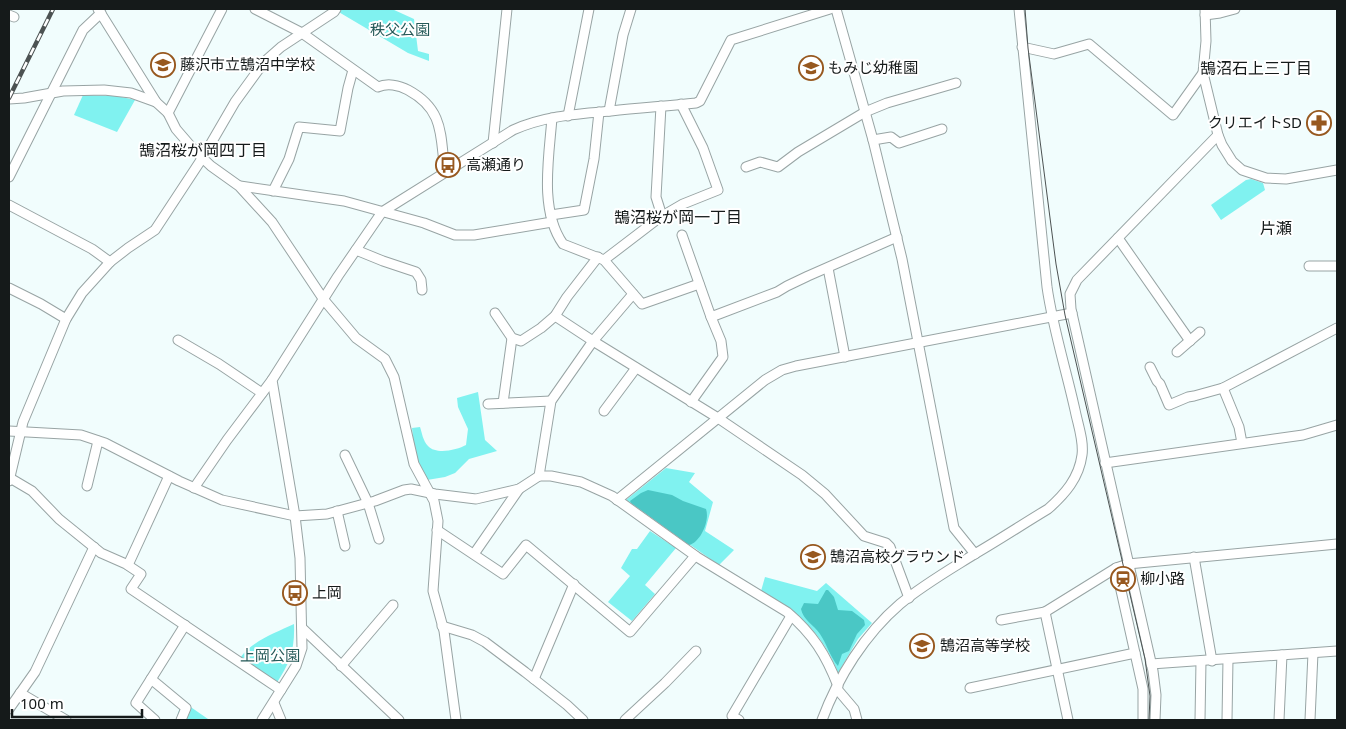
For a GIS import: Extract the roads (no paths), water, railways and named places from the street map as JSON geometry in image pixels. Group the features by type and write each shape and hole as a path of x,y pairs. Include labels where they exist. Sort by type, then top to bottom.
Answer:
{"street":[{"path":"168,113 222,9"},
{"path":"281,690 131,589 141,574 128,565 101,553 55,514 32,491 9,480 23,422 66,319 82,293 110,262 155,230 203,157 236,102 264,62 281,47 336,9"},
{"path":"493,143 507,9"},
{"path":"568,116 589,9"},
{"path":"609,111 623,35 630,9"},
{"path":"194,488 272,380 382,212 512,130 527,124 552,118 700,101 731,40 830,9"},
{"path":"836,9 873,140 897,237 954,528 976,554"},
{"path":"822,720 837,688 863,643 880,623 909,598 947,571 1048,509 1062,497 1077,475 1082,455 1082,445 1065,364 1051,318 1019,9"},
{"path":"1235,9 1220,13 1205,12 1206,42 1203,73 1222,146 1232,161 1242,170 1266,178 1286,179 1337,170"},
{"path":"259,10 302,33 378,87 386,85 405,88 427,102 440,130 445,172"},
{"path":"9,177 83,30 99,11 115,33 156,102 168,113 176,129 212,166 239,186 272,222 324,300 356,338 385,359 389,366 394,377 414,464 434,501 437,512 433,591 442,626 456,720"},
{"path":"1022,47 1054,54 1089,44 1173,115 1203,73"},
{"path":"273,191 289,159 299,126 340,131 353,70"},
{"path":"746,167 760,162 778,167 798,152 865,112 887,103 956,83"},
{"path":"9,99 50,93 118,90 156,102"},
{"path":"494,313 512,338 521,341 555,316 567,297 601,258 682,204 718,190 703,148 681,104"},
{"path":"661,106 656,197 662,216"},
{"path":"239,186 344,201 464,236 551,219 584,210 594,159 599,112"},
{"path":"552,118 548,187 551,219 563,244 601,258 642,304 699,284"},
{"path":"873,140 891,137 899,143 942,129"},
{"path":"1155,720 1156,695 1151,664 1070,299 1076,280 1218,135"},
{"path":"9,205 92,249 110,262"},
{"path":"682,235 721,341 723,357 691,402"},
{"path":"711,317 777,292 897,237"},
{"path":"1118,238 1190,341"},
{"path":"356,250 416,272 421,280 422,290"},
{"path":"1309,266 1337,266"},
{"path":"828,268 845,357"},
{"path":"9,288 66,319"},
{"path":"540,476 551,401 593,341 633,294"},
{"path":"617,500 765,380 782,370 1072,313"},
{"path":"555,316 718,418 802,474 825,494 864,536 886,543 890,547 909,598"},
{"path":"1150,367 1169,405 1188,396 1222,388 1337,328"},
{"path":"1177,352 1200,332"},
{"path":"503,403 512,338"},
{"path":"178,339 262,393"},
{"path":"604,411 636,368"},
{"path":"262,720 296,666 302,648 300,558 295,516 272,380"},
{"path":"1222,388 1239,427 1242,443"},
{"path":"488,404 551,401"},
{"path":"1105,463 1303,435 1337,425"},
{"path":"9,431 81,435 98,441 222,500 295,516 320,515 368,503 411,489 476,499 519,489 540,476 551,476 581,482 617,500 695,556 791,616 824,652 837,688 854,709 857,720"},
{"path":"87,486 98,441"},
{"path":"345,455 368,503 379,539"},
{"path":"128,565 169,476"},
{"path":"474,554 519,489"},
{"path":"337,511 346,546"},
{"path":"437,530 503,574 526,545 630,632 695,556"},
{"path":"1001,620 1045,612 1116,568 1128,564 1337,544"},
{"path":"9,709 35,672 94,547"},
{"path":"1194,557 1212,661"},
{"path":"1116,568 1142,689 1142,720"},
{"path":"534,679 574,584"},
{"path":"341,666 393,605"},
{"path":"1045,612 1068,720"},
{"path":"739,720 732,716 791,616"},
{"path":"155,720 136,703 185,625"},
{"path":"442,626 472,635 485,642 567,705 583,720"},
{"path":"302,628 399,720"},
{"path":"626,720 696,651"},
{"path":"1151,664 1337,651"},
{"path":"970,688 1135,653"},
{"path":"1310,720 1313,653"},
{"path":"1279,720 1282,655"},
{"path":"1227,720 1228,659"},
{"path":"1200,720 1201,661"},
{"path":"151,679 186,708 181,720"},
{"path":"20,693 66,720"},
{"path":"274,703 281,720"}],"tram line":[{"path":"1025,9 1028,48 1056,264 1065,315 1145,659 1150,696 1149,720"}],"railway":[{"path":"9,98 53,9"}],"place":[{"name":"藤沢市立鵠沼中学校","path":"163,65"},
{"name":"もみじ幼稚園","path":"811,68"},
{"name":"クリエイトSD","path":"1319,123"},
{"name":"高瀬通り","path":"448,165"},
{"name":"鵠沼高校グラウンド","path":"813,557"},
{"name":"柳小路","path":"1123,579"},
{"name":"上岡","path":"295,593"},
{"name":"鵠沼高等学校","path":"922,646"}],"district":[{"name":"鵠沼石上三丁目","path":"1256,68"},
{"name":"鵠沼桜が岡四丁目","path":"203,150"},
{"name":"鵠沼桜が岡一丁目","path":"678,217"},
{"name":"片瀬","path":"1276,228"}],"park label":[{"name":"秩父公園","path":"400,30"},
{"name":"上岡公園","path":"270,656"}]}
